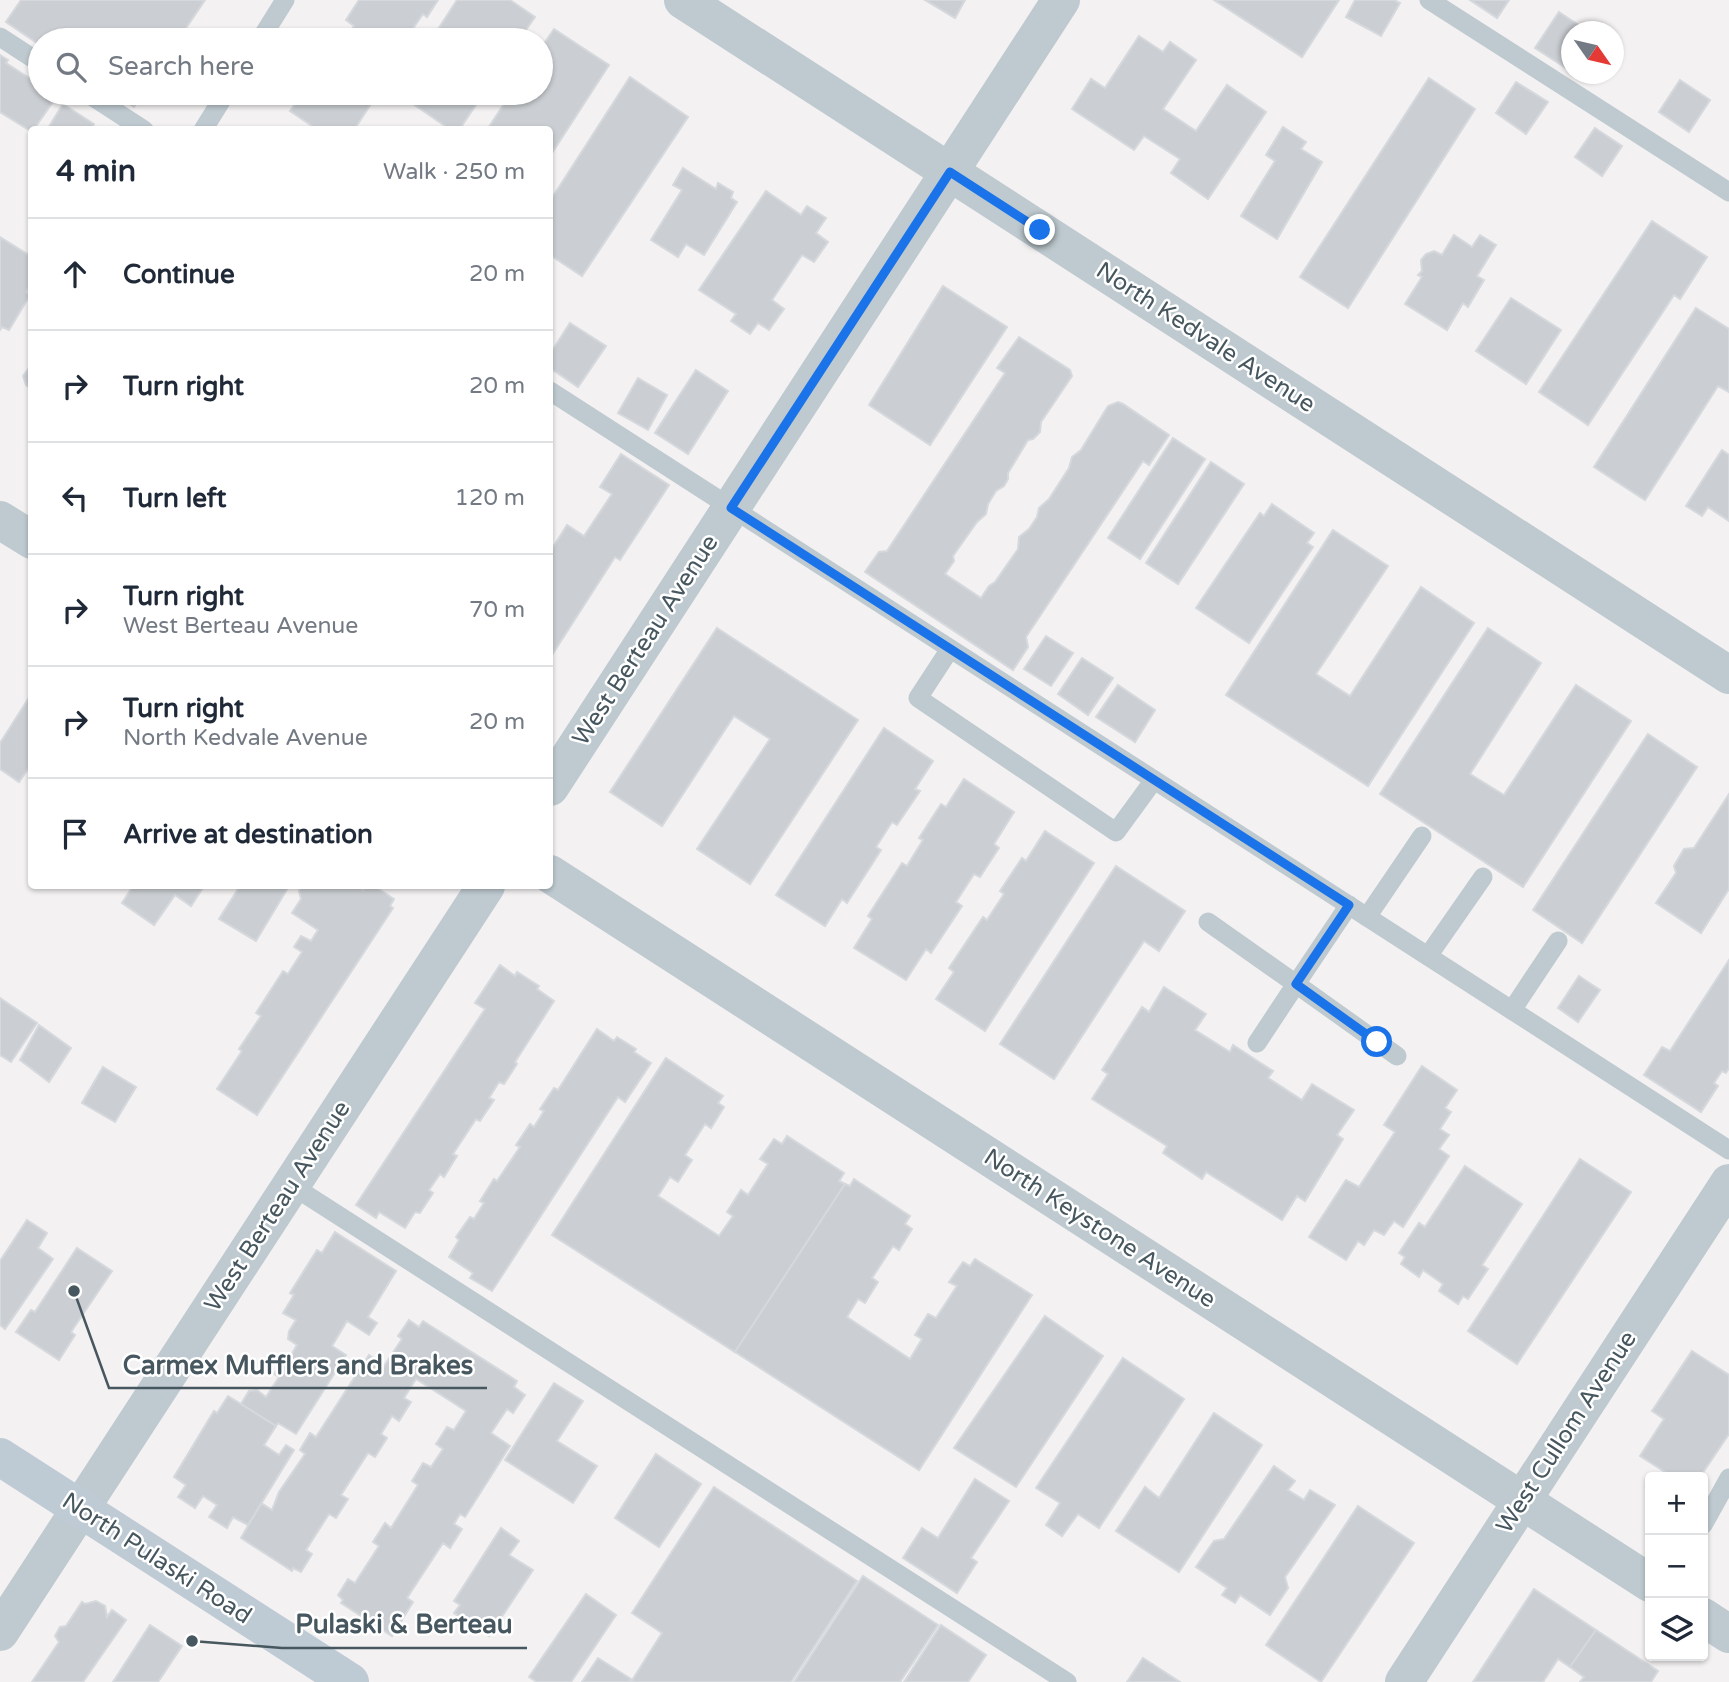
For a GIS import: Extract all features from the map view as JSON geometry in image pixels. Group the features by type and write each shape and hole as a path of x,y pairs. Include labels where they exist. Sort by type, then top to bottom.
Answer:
{"main road":[{"name":"North Pulaski Road","path":"0,1457 350,1682"}],"street":[{"name":"North Kedvale Avenue","path":"683,0 1729,675"},
{"name":"West Berteau Avenue","path":"553,782 1061,0"},
{"path":"0,520 28,538"},
{"name":"North Keystone Avenue","path":"553,876 1645,1580"},
{"name":"West Berteau Avenue","path":"0,1632 484,889"},
{"name":"West Cullom Avenue","path":"1404,1682 1729,1183"},
{"path":"1708,1620 1729,1634"}],"lane":[{"path":"268,28 285,0"},
{"path":"1429,0 1727,187"},
{"path":"0,37 28,55"},
{"path":"105,105 138,126"},
{"path":"205,126 219,105"},
{"path":"553,393 1729,1150"},
{"path":"950,649 918,698 1116,832 1154,779"},
{"path":"1367,917 1422,836"},
{"path":"1428,956 1483,877"},
{"path":"1257,1043 1349,905"},
{"path":"1208,922 1397,1056"},
{"path":"1512,1010 1558,941"},
{"path":"291,1185 1067,1682"},
{"path":"1708,1516 1729,1478"}],"building":[{"path":"21,0 205,0 186,28 28,28 28,37 6,22"},
{"path":"359,0 438,0 427,17 423,14 413,28 353,28 354,26 346,20"},
{"path":"457,0 510,0 535,17 527,28 439,28"},
{"path":"925,0 965,0 955,18"},
{"path":"1214,0 1339,0 1302,57"},
{"path":"1355,0 1394,0 1400,3 1381,36 1346,17"},
{"path":"1470,0 1509,0 1497,18"},
{"path":"1559,12 1572,21 1561,21 1561,65 1535,48"},
{"path":"553,30 609,65 553,151 553,126 490,126 503,105 553,105"},
{"path":"1139,36 1163,52 1170,42 1196,60 1163,109 1196,131 1227,85 1266,112 1208,199 1171,173 1180,159 1144,136 1134,150 1072,109 1091,79 1105,88"},
{"path":"0,55 8,60 6,63 28,77 28,105 51,105 36,126 28,126 28,130 0,112"},
{"path":"630,77 688,117 582,276 553,257 553,196"},
{"path":"1429,78 1475,109 1348,308 1300,277"},
{"path":"1680,80 1710,100 1689,132 1659,112"},
{"path":"1516,82 1548,102 1526,134 1496,113"},
{"path":"62,105 94,124 93,126 49,126"},
{"path":"294,105 370,105 357,126 312,126 290,111"},
{"path":"415,105 476,105 462,126 445,126"},
{"path":"1283,127 1306,142 1301,149 1322,162 1277,239 1241,216 1275,161 1266,155"},
{"path":"1595,128 1622,146 1602,176 1575,157"},
{"path":"683,168 716,189 718,183 733,192 731,198 737,202 704,255 686,244 678,257 651,240 682,190 673,185"},
{"path":"766,191 801,215 807,206 826,218 816,233 828,242 814,262 802,255 772,300 784,309 769,330 758,323 750,334 731,321 736,314 699,290"},
{"path":"1652,221 1707,257 1680,299 1674,295 1588,425 1539,392"},
{"path":"1454,235 1472,247 1480,235 1496,245 1477,276 1484,280 1468,307 1463,303 1447,330 1405,304 1422,277 1418,275 1422,271 1421,260 1434,251 1442,255"},
{"path":"0,237 28,254 28,298 9,330 2,327 0,330"},
{"path":"943,286 1007,327 930,445 869,405"},
{"path":"1511,298 1561,330 1526,384 1476,351"},
{"path":"1696,308 1729,329 1729,392 1718,386 1645,500 1594,467"},
{"path":"570,323 606,346 578,387 553,370 553,349"},
{"path":"1019,337 1070,370 1072,376 1041,422 1040,432 1028,440 1008,473 1004,486 996,491 988,504 986,514 977,522 953,556 954,561 945,574 981,598 1018,549 1019,537 1029,529 1039,508 1049,499 1069,468 1072,457 1081,450 1108,406 1118,402 1123,404 1169,435 1149,465 1143,461 1026,637 1028,647 1013,670 865,572 879,552 887,551 1005,373 997,368"},
{"path":"28,369 28,386 26,385 23,376"},
{"path":"696,370 728,391 688,454 655,433"},
{"path":"638,378 667,395 648,430 618,413"},
{"path":"1173,438 1205,459 1140,559 1108,538"},
{"path":"1722,450 1729,455 1729,521 1708,507 1702,516 1686,506"},
{"path":"621,454 669,485 620,560 615,557 553,653 553,547 567,525 584,536 612,494 600,487"},
{"path":"1211,462 1244,484 1178,584 1146,563"},
{"path":"1272,504 1314,533 1307,543 1313,547 1249,643 1196,608 1260,513 1264,516"},
{"path":"1333,530 1388,566 1316,674 1350,696 1421,587 1474,623 1368,786 1226,695"},
{"path":"717,628 858,720 750,884 697,849 770,739 734,716 662,826 610,792"},
{"path":"1488,628 1541,663 1470,774 1504,795 1576,685 1631,721 1523,887 1380,794"},
{"path":"1046,636 1073,653 1051,686 1024,669"},
{"path":"1082,658 1113,678 1088,715 1058,694"},
{"path":"1118,685 1155,710 1135,742 1096,717"},
{"path":"28,699 28,769 19,782 0,769 0,743"},
{"path":"884,728 933,761 915,789 920,791 897,825 892,822 876,847 881,850 847,903 842,899 825,926 776,895"},
{"path":"1648,734 1697,767 1582,943 1533,910"},
{"path":"964,779 1014,812 994,844 999,848 980,877 974,874 956,902 962,906 931,953 926,949 906,980 854,948 872,919 868,916 902,863 907,866 923,840 919,838 941,804 946,807"},
{"path":"1729,794 1729,889 1701,933 1656,903 1676,873 1674,866 1684,849 1694,848"},
{"path":"1045,831 1094,863 985,1031 936,999 954,972 949,968 983,917 987,920 1004,894 1000,891 1022,858 1026,861"},
{"path":"1116,866 1185,911 1159,951 1144,941 1054,1079 1000,1044"},
{"path":"131,889 202,889 191,906 175,895 154,925 122,903"},
{"path":"238,889 287,889 256,941 219,919"},
{"path":"379,889 394,899 390,906 393,908 257,1115 217,1089 261,1016 256,1013 283,971 288,974 302,952 294,947 301,936 311,941 318,930 292,913 301,899 299,891"},
{"path":"1729,960 1729,1068 1726,1073 1722,1071 1714,1083 1718,1086 1701,1112 1644,1075 1662,1047 1670,1051"},
{"path":"500,965 515,976 517,972 539,986 537,989 554,1001 504,1084 499,1082 489,1098 494,1100 480,1121 476,1119 453,1154 457,1156 444,1177 440,1174 429,1190 433,1193 420,1213 415,1212 405,1228 379,1212 376,1218 356,1205 485,1009 475,1003"},
{"path":"1579,976 1600,990 1578,1022 1558,1008"},
{"path":"1164,987 1206,1014 1195,1030 1230,1052 1233,1045 1273,1071 1268,1078 1302,1100 1312,1084 1354,1110 1337,1135 1343,1139 1305,1201 1297,1196 1282,1220 1206,1172 1202,1179 1163,1153 1167,1146 1092,1099 1108,1074 1102,1070 1142,1007 1149,1012"},
{"path":"0,998 37,1023 11,1062 0,1055"},
{"path":"39,1025 71,1048 49,1082 20,1060"},
{"path":"597,1029 614,1041 617,1037 651,1063 625,1102 618,1097 492,1291 470,1278 473,1273 449,1257 459,1240 456,1237 470,1217 474,1219 484,1203 480,1201 494,1179 497,1181 520,1147 516,1145 530,1124 534,1127 544,1111 540,1109 554,1088 558,1090"},
{"path":"666,1058 723,1096 718,1103 724,1107 711,1128 705,1124 685,1155 692,1160 678,1182 670,1177 658,1196 719,1236 733,1216 727,1212 741,1190 748,1195 768,1164 760,1159 774,1139 782,1144 787,1136 844,1173 839,1181 845,1184 735,1352 552,1235"},
{"path":"1422,1066 1457,1090 1445,1108 1451,1112 1440,1129 1449,1135 1439,1149 1449,1156 1403,1227 1394,1221 1384,1235 1374,1230 1364,1245 1358,1241 1346,1260 1309,1237 1346,1180 1359,1187 1395,1132 1384,1125"},
{"path":"103,1067 136,1087 115,1122 82,1103"},
{"path":"1580,1159 1631,1192 1517,1364 1468,1331"},
{"path":"1465,1166 1522,1204 1482,1265 1488,1269 1468,1299 1463,1296 1458,1304 1439,1291 1443,1284 1423,1270 1419,1277 1401,1264 1405,1257 1399,1253 1419,1223 1425,1227"},
{"path":"854,1179 910,1216 905,1224 912,1229 899,1250 893,1246 872,1278 878,1282 865,1303 858,1299 847,1317 910,1359 922,1339 915,1335 928,1314 936,1318 957,1286 949,1282 963,1262 970,1266 975,1259 1032,1295 919,1470 735,1352 845,1184 850,1186"},
{"path":"27,1220 47,1233 38,1248 53,1259 5,1329 0,1325 0,1261"},
{"path":"335,1232 396,1271 368,1317 377,1323 369,1335 347,1321 332,1346 346,1355 296,1434 278,1423 276,1426 241,1404 249,1391 257,1390 266,1397 279,1377 274,1374 283,1360 287,1362 297,1345 288,1339 289,1331 296,1320 283,1313 294,1295 290,1293 317,1250 322,1253"},
{"path":"77,1248 112,1271 71,1332 75,1335 59,1360 16,1332 31,1310 35,1312"},
{"path":"1045,1316 1103,1356 1016,1487 954,1448"},
{"path":"409,1320 419,1327 423,1321 517,1381 514,1387 525,1395 513,1413 507,1409 491,1433 510,1446 465,1517 460,1514 454,1524 462,1529 450,1548 443,1543 407,1598 413,1602 392,1636 341,1603 343,1600 338,1595 348,1579 355,1583 379,1546 373,1542 385,1523 391,1528 418,1485 412,1481 423,1463 431,1467 443,1449 436,1444 447,1427 454,1430 466,1411 416,1379 404,1398 411,1402 399,1421 392,1416 381,1434 387,1438 375,1457 368,1453 341,1495 348,1499 336,1518 329,1514 306,1550 312,1554 301,1572 293,1568 292,1571 241,1538 261,1503 272,1510 279,1492 305,1454 300,1450 310,1433 316,1437 369,1355 384,1366 402,1339 398,1336"},
{"path":"1692,1351 1729,1375 1729,1434 1703,1472 1665,1472 1640,1456 1664,1419 1652,1411"},
{"path":"1123,1358 1184,1399 1099,1528 1078,1514 1062,1536 1046,1525 1060,1503 1036,1488"},
{"path":"554,1383 583,1401 557,1441 597,1466 573,1503 505,1460"},
{"path":"228,1396 276,1426 264,1445 279,1455 286,1445 294,1450 248,1525 233,1517 227,1528 209,1517 217,1505 203,1496 195,1508 178,1497 186,1485 174,1477 214,1411 217,1413"},
{"path":"1214,1413 1262,1445 1179,1572 1116,1531 1145,1487 1159,1498"},
{"path":"656,1454 701,1484 659,1547 615,1518"},
{"path":"1274,1466 1295,1481 1288,1490 1304,1500 1310,1490 1335,1505 1285,1577 1288,1588 1270,1615 1240,1595 1235,1603 1222,1595 1227,1588 1196,1567 1214,1541 1224,1539"},
{"path":"975,1479 1009,1501 971,1558 977,1562 957,1593 903,1558 922,1528 938,1538"},
{"path":"714,1487 857,1581 791,1682 631,1682 662,1633 632,1613"},
{"path":"1358,1506 1414,1543 1321,1682 1266,1645"},
{"path":"501,1528 519,1541 509,1555 533,1570 489,1636 454,1613 460,1605 454,1601"},
{"path":"863,1576 938,1625 900,1682 794,1682"},
{"path":"1534,1589 1596,1630 1570,1667 1558,1659 1543,1682 1473,1682"},
{"path":"586,1594 616,1615 571,1682 537,1682 529,1677"},
{"path":"96,1601 105,1606 107,1617 112,1610 126,1620 83,1682 32,1682 59,1642 55,1636 60,1627 66,1626 82,1602 85,1604"},
{"path":"150,1625 182,1646 158,1682 113,1682"},
{"path":"941,1625 986,1655 968,1682 904,1682"},
{"path":"1596,1630 1658,1671 1651,1682 1580,1682 1584,1677 1570,1667"},
{"path":"598,1658 631,1679 629,1682 582,1682"},
{"path":"1143,1658 1180,1682 1127,1682"}],"place":[{"name":"Carmex Mufflers and Brakes","path":"74,1291"},
{"name":"Pulaski & Berteau","path":"192,1641"}],"route":[{"path":"1040,230 950,172 731,508 1349,905 1296,984 1377,1042"}]}
